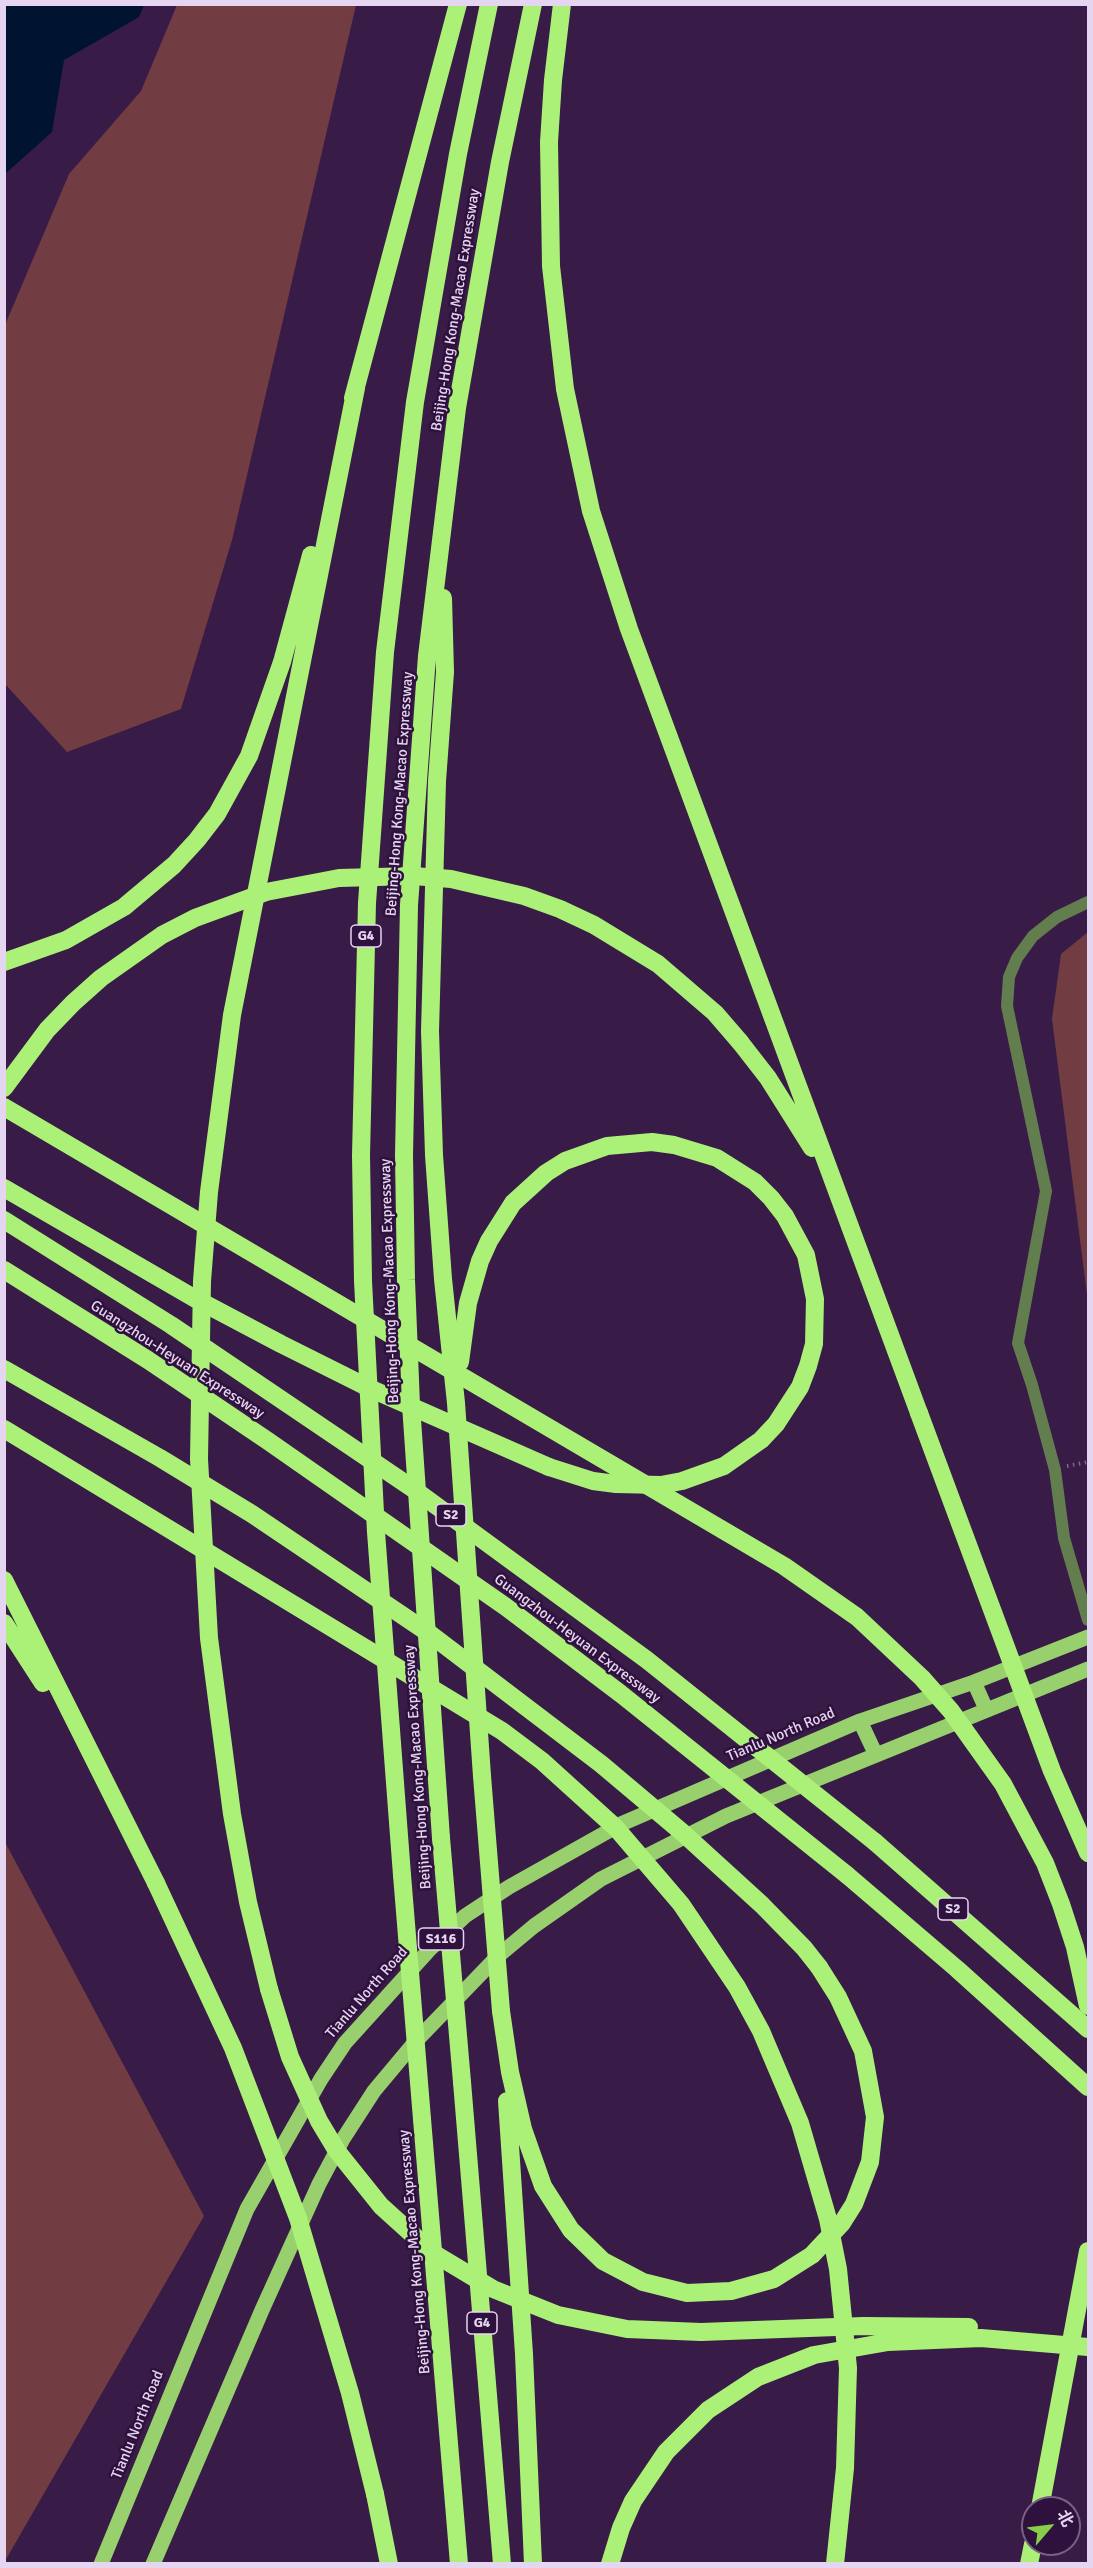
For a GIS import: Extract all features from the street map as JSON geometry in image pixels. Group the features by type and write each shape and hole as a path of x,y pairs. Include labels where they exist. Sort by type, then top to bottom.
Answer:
{"highway":[{"path":"4,962 46,948 96,925 150,887 190,847 217,814 234,786 261,725 290,634 458,4"},
{"name":"Beijing-Hong Kong-Macao Expressway","path":"459,2564 402,1875 370,1441 363,1281 362,1143 367,903 385,652 415,402 458,154 489,4"},
{"name":"Beijing-Hong Kong-Macao Expressway","path":"502,2564 441,1838 411,1405 404,1155 409,905 418,769 441,532 477,285 533,4"},
{"path":"562,4 553,80 548,204 556,328 565,389 589,501 609,570 763,992 1033,1722 1089,1853"},
{"path":"356,388 232,1015 214,1147 202,1281 199,1459 209,1638 232,1814 248,1902 290,2057 314,2110 337,2151 381,2206 433,2253 493,2289 558,2315 627,2329 701,2332 914,2325 1018,2332 1089,2346"},
{"path":"441,532 445,672 437,781 430,1031 434,1155 440,1245 456,1403 482,1776 506,2058 524,2354 533,2564"},
{"path":"4,1088 41,1037 73,1003 116,967 162,935 195,918 266,892 330,879 376,875 451,879 524,896 585,921 627,943 658,964 715,1014 768,1078 817,1157 856,1242"},
{"path":"4,1107 784,1566 857,1617 914,1670 951,1711 1003,1784 1045,1863 1061,1904 1075,1947 1089,2006"},
{"path":"4,1188 194,1298 369,1388 549,1467 593,1481 616,1484 660,1485 714,1471 743,1454 776,1424 789,1406 804,1376 814,1344 815,1299 812,1277 801,1245 785,1216 754,1182 717,1158 685,1147 652,1142 607,1146 566,1161 529,1187 500,1221 480,1261 468,1304 456,1403"},
{"name":"Guangzhou-Heyuan Expressway","path":"4,1220 162,1318 292,1405 540,1579 762,1750 875,1842 1089,2029"},
{"name":"Guangzhou-Heyuan Expressway","path":"4,1270 148,1360 506,1607 735,1783 848,1875 1089,2087"},
{"path":"4,1369 160,1458 252,1514 430,1634 601,1764 683,1833 769,1912 819,1967 838,1997 863,2051 874,2117 870,2162 854,2204 828,2240 794,2268 753,2286 709,2294 664,2289 623,2273 586,2247 558,2212 543,2186 523,2129 506,2058"},
{"path":"4,1429 502,1731 542,1761 609,1821 681,1904 737,1987 765,2040 800,2123 828,2219 838,2268 848,2368 845,2468 835,2564"},
{"path":"4,1580 156,1883 233,2048 294,2208 347,2382 375,2494 389,2564"},
{"path":"4,1623 68,1724 156,1883"},
{"path":"1042,2496 1089,2251"},
{"path":"609,2564 633,2501 666,2452 708,2410 758,2377 813,2355 888,2342 981,2338 1089,2346"}],"main road":[{"name":"Tianlu North Road","path":"101,2564 247,2210 321,2079 345,2043 369,2014 465,1916 532,1873 630,1820 860,1720 974,1682 1089,1637"},
{"path":"153,2564 262,2310 343,2139 374,2091 415,2042 498,1956 534,1926 601,1879 726,1816 1089,1669"},
{"path":"974,1682 986,1709"},
{"path":"860,1720 876,1755"}],"street":[{"path":"1089,902 1057,917 1033,936 1017,958 1009,977 1007,1006 1046,1191 1018,1343 1055,1470 1064,1538 1089,1620"}],"shaded area":[{"path":"177,5 356,5 232,540 181,709 67,752 5,684 5,325 69,174 141,91"},
{"path":"1088,932 1088,1303 1052,1019 1061,954"},
{"path":"5,1842 204,2216 5,2561"}],"water":[{"path":"5,4 144,5 139,17 64,60 52,132 5,174"}]}
